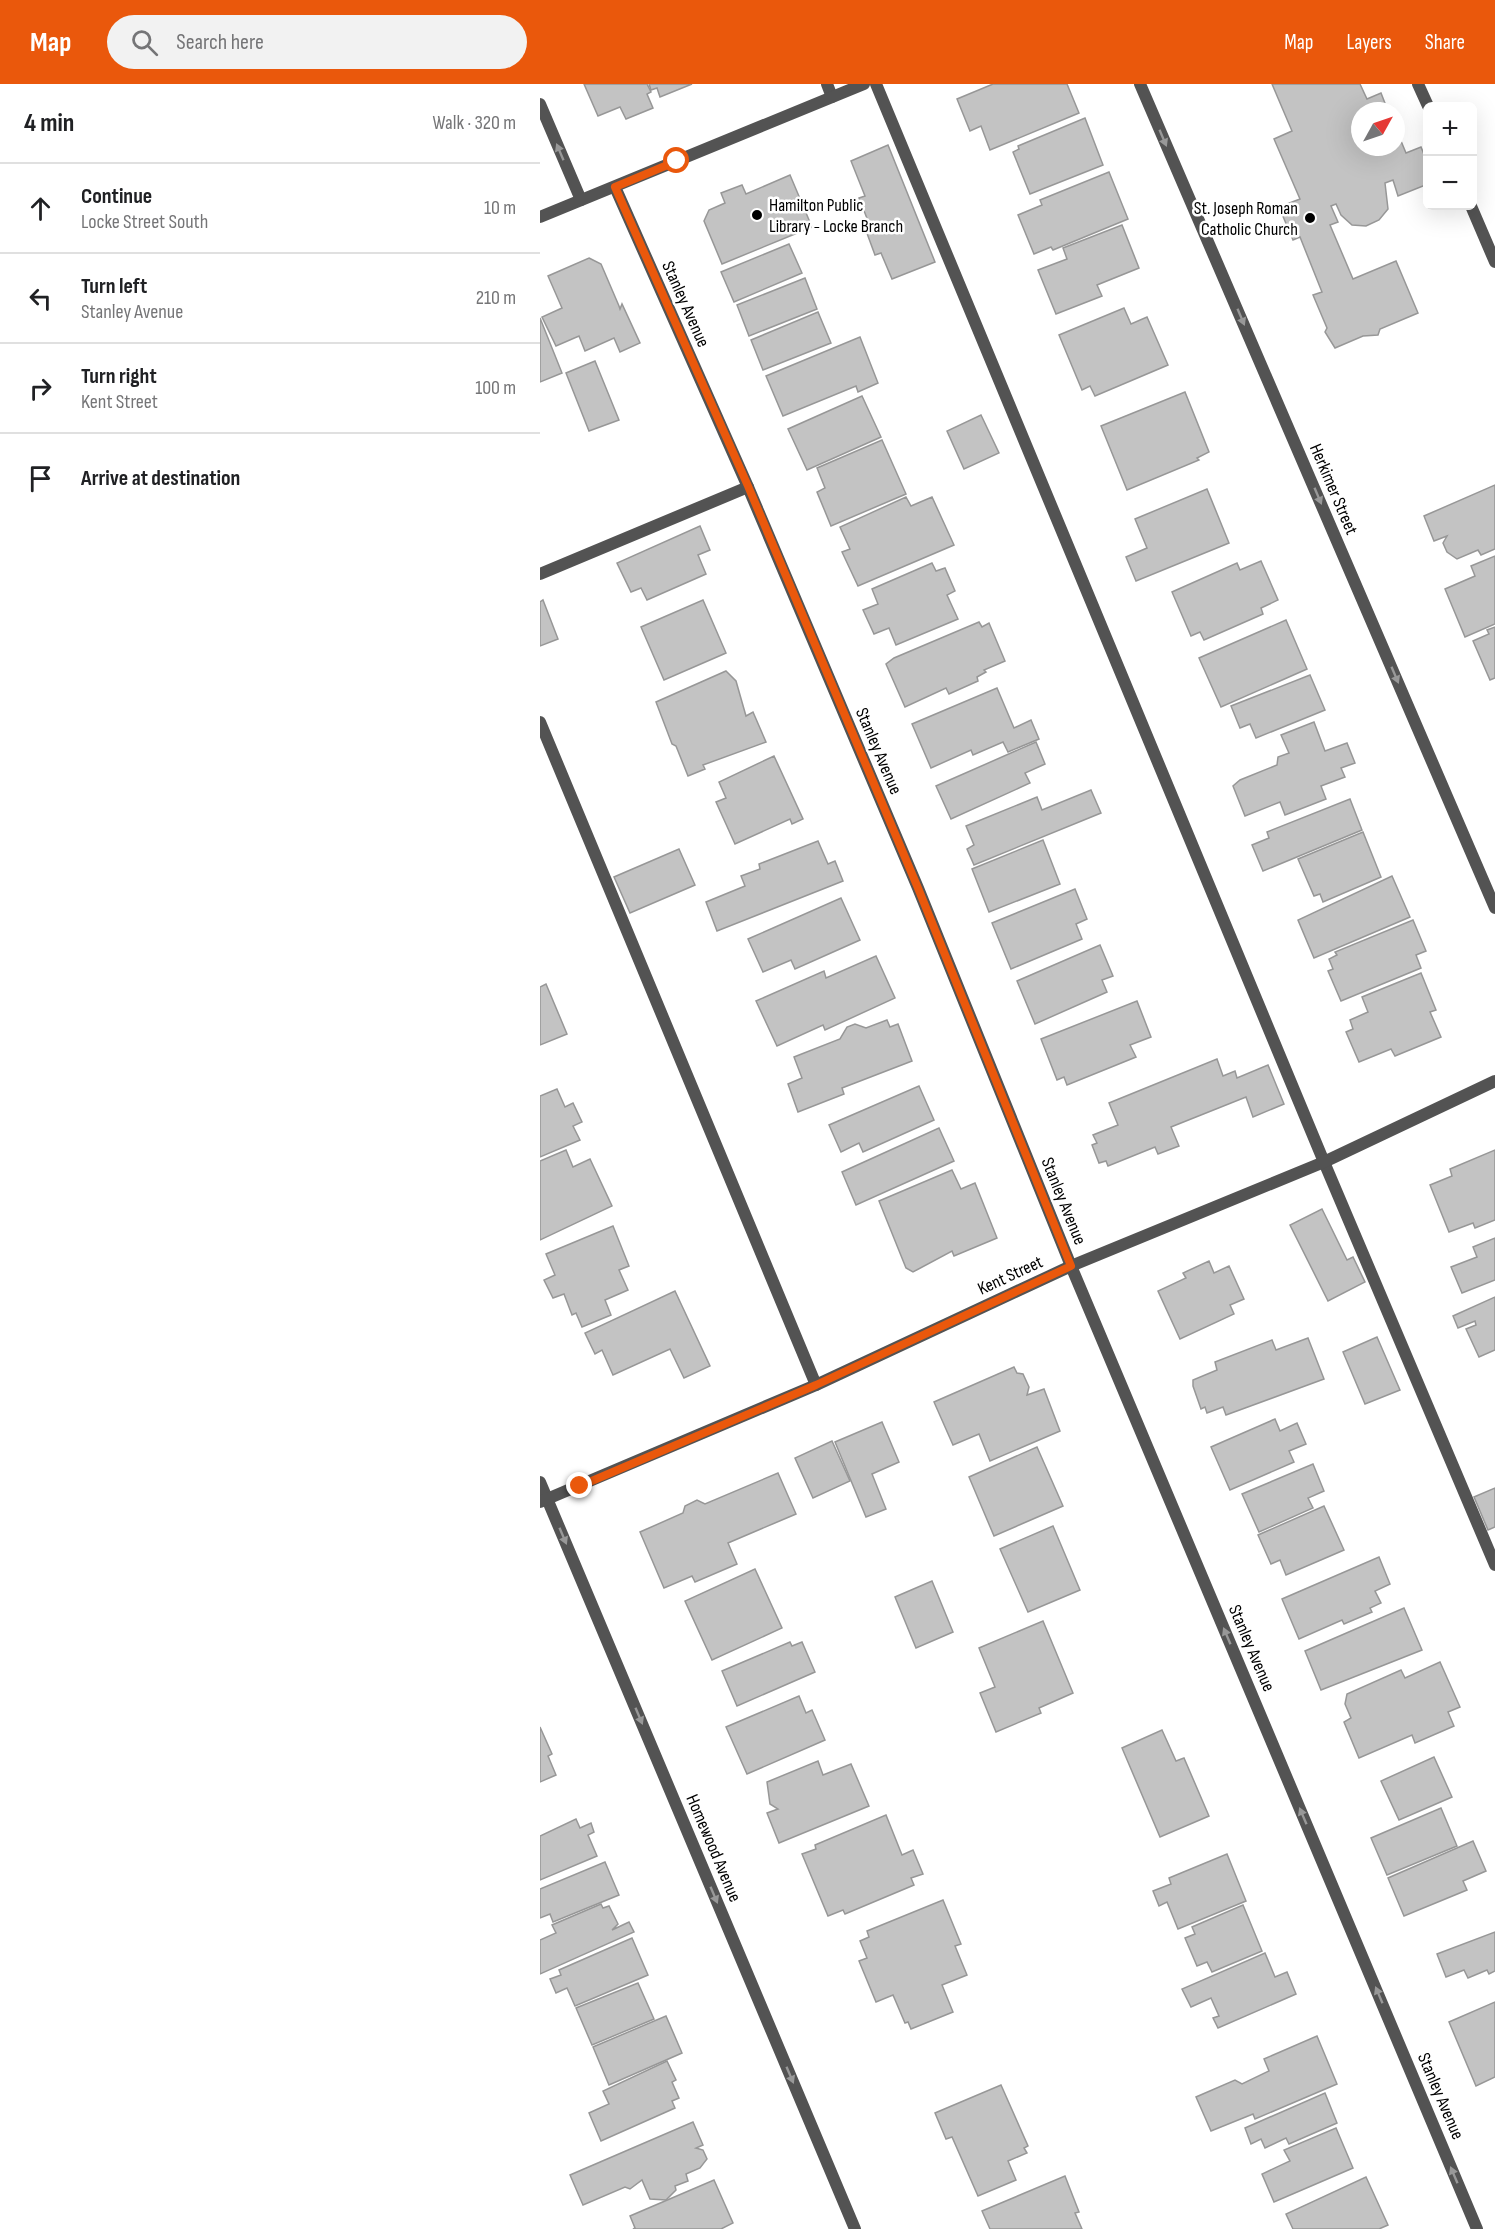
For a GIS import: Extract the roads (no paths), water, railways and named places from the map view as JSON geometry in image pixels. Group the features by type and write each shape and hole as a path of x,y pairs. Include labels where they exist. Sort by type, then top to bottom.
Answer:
{"street":[{"path":"827,84 832,97"},
{"path":"540,217 864,84"},
{"path":"876,84 1324,1162 1495,1565"},
{"name":"Herkimer Street","path":"1140,84 1495,908"},
{"path":"1418,84 1426,102"},
{"path":"540,104 581,200"},
{"name":"Stanley Avenue","path":"615,187 748,486 918,888 1071,1266 1477,2229"},
{"path":"1473,210 1495,262"},
{"path":"540,574 748,486"},
{"path":"540,722 816,1385"},
{"name":"Kent Street","path":"544,1501 816,1385 1071,1266 1324,1162 1495,1081"},
{"name":"Homewood Avenue","path":"540,1482 544,1501 855,2229"}],"place":[{"name":"Hamilton Public Library - Locke Branch","path":"757,215"},
{"name":"St. Joseph Roman Catholic Church","path":"1310,218"}]}
